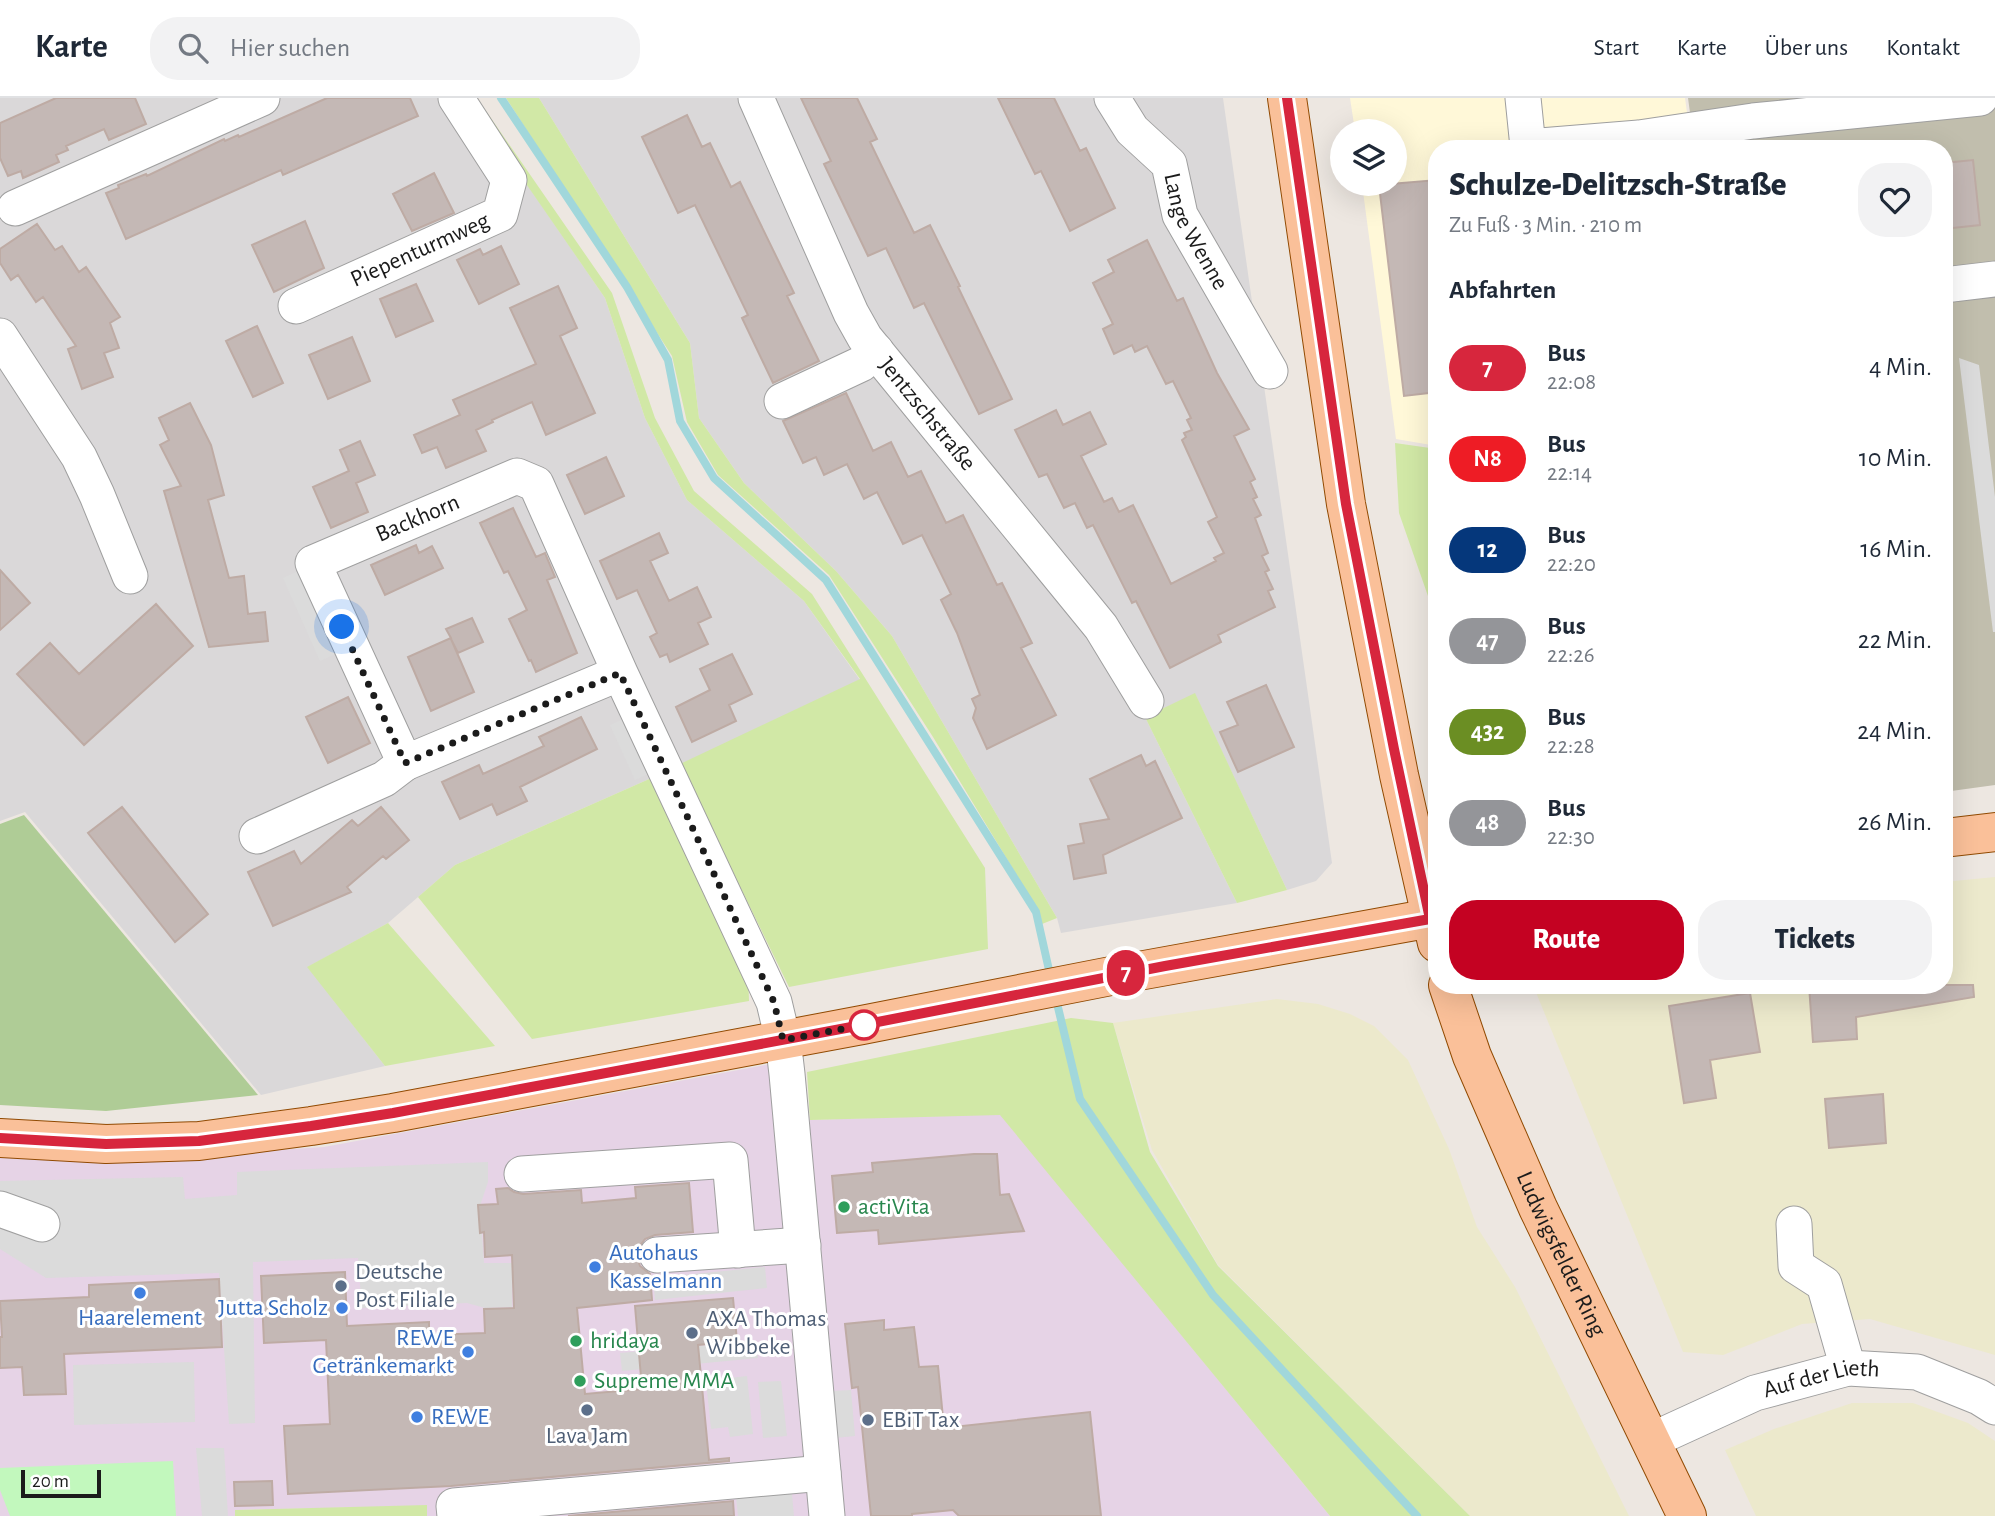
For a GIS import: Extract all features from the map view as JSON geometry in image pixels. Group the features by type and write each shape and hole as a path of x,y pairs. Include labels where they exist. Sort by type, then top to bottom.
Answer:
{"main road":[{"path":"1287,98 1348,516 1396,762 1428,897"},
{"path":"1953,837 1995,832"},
{"path":"0,1138 106,1144 199,1141 393,1113 1065,985 1428,927"},
{"name":"Ludwigsfelder Ring","path":"1451,994 1472,1056 1538,1208 1687,1516"}],"street":[{"path":"15,208 262,98"},
{"name":"Piepenturmweg","path":"296,306 500,214 509,180 456,98"},
{"name":"Jentzschstraße","path":"756,98 851,313 865,338 1101,627 1146,701"},
{"name":"Lange Wenne","path":"1112,98 1132,130 1169,164 1180,215 1270,371"},
{"path":"1523,98 1527,140"},
{"path":"1658,140 1794,117 1980,98"},
{"path":"1953,284 1995,279"},
{"path":"0,336 79,457 130,576"},
{"path":"803,393 861,364 876,351"},
{"name":"Backhorn","path":"405,763 313,563 517,476 536,484 620,673 774,1002 783,1040 828,1516"},
{"path":"257,836 384,779 405,763 620,673"},
{"path":"522,1174 730,1160 738,1250"},
{"path":"0,1209 42,1224"},
{"path":"1794,1223 1796,1266 1824,1284 1848,1368"},
{"path":"657,1255 803,1245"},
{"name":"Auf der Lieth","path":"1650,1441 1755,1393 1848,1368 1917,1372 1979,1397 1995,1407"},
{"path":"455,1516 454,1506 823,1473"}],"shaded area":[{"path":"0,98 468,98 605,298 645,418 687,500 804,601 860,680 656,776 455,865 388,923 308,967 385,1066 261,1095 25,812 0,821"},
{"path":"539,98 1223,98 1332,863 1316,881 1287,890 1195,694 1145,717 1237,903 1061,933 1057,918 892,636 836,571 744,483 699,418 690,343"},
{"path":"1350,98 1685,98 1691,140 1428,140 1428,444 1396,439 1364,196 1407,196 1407,119 1353,119"},
{"path":"1688,98 1995,98 1995,785 1953,791 1953,140 1694,140"},
{"path":"1959,358 1979,365 1995,497 1995,632 1993,632"},
{"path":"305,568 342,651 320,661 283,578"},
{"path":"630,716 655,771 635,780 610,725"},
{"path":"1995,877 1995,1355 1870,1319 1802,1324 1723,1355 1683,1352 1537,994 1953,994 1953,881"},
{"path":"1277,999 1318,1004 1350,1014 1374,1026 1408,1060 1449,1149 1477,1227 1515,1287 1629,1516 1470,1516 1218,1265 1152,1150 1113,1023"},
{"path":"803,1058 809,1120 1000,1114 1330,1516 427,1516 427,1506 235,1510 235,1516 0,1516 0,1158 134,1159 324,1147"},
{"path":"488,1162 488,1182 480,1206 484,1263 512,1263 512,1307 485,1308 467,1303 362,1308 358,1258 253,1262 255,1423 229,1424 219,1273 46,1278 0,1249 0,1181 183,1177 185,1199 237,1195 237,1172"},
{"path":"765,1267 767,1288 655,1300 653,1278"},
{"path":"756,1341 758,1358 622,1371 620,1353"},
{"path":"194,1362 195,1422 74,1425 73,1365"},
{"path":"747,1376 753,1434 730,1437 728,1427 711,1429 706,1381"},
{"path":"781,1381 787,1436 763,1438 758,1382"},
{"path":"851,1390 855,1436 835,1438 831,1391"},
{"path":"1852,1403 1913,1403 1968,1423 1995,1441 1995,1516 1756,1516 1725,1450 1774,1429"},
{"path":"196,1448 224,1448 228,1516 202,1516"},
{"path":"791,1483 794,1516 738,1516 735,1488"}],"green space":[{"path":"477,98 612,293 655,418 694,491 812,594 985,868 988,949 789,987 680,764 860,679 804,601 687,500 645,418 605,298 520,175"},
{"path":"506,98 539,98 690,343 699,418 744,483 836,571 892,636 1057,918 1042,924 1039,912 933,737 829,575 718,475 687,422 672,356"},
{"path":"1395,443 1428,448 1428,596 1399,513"},
{"path":"1195,693 1287,890 1237,903 1145,717"},
{"path":"656,776 748,973 749,1001 532,1039 418,897 455,865"},
{"path":"24,815 258,1095 106,1111 0,1105 0,824"},
{"path":"388,923 495,1046 385,1066 307,967"},
{"path":"1071,1018 1113,1023 1150,1152 1218,1266 1470,1516 1330,1516 1000,1115 810,1120 807,1072"},
{"path":"173,1461 176,1516 10,1516 0,1490 0,1468"},
{"path":"427,1505 427,1516 235,1516 235,1510"}],"building":[{"path":"56,98 135,98 146,124 109,140 104,129 66,146 68,150 56,155 59,162 23,178 21,171 8,176 0,158 0,123"},
{"path":"327,98 410,98 418,116 283,175 281,170 126,239 106,193 119,188 118,185 146,174 147,176 224,139 225,141 238,135 239,137"},
{"path":"801,98 857,98 877,139 870,142 914,233 930,225 1012,399 979,414 924,303 914,308 886,248 868,256 824,164 831,161"},
{"path":"998,98 1054,98 1080,151 1086,148 1115,208 1070,231 1041,171 1035,174"},
{"path":"687,115 702,147 710,143 731,187 740,182 794,293 787,296 819,361 773,383 742,318 748,315 695,205 678,213 642,137"},
{"path":"1973,160 1980,225 1953,228 1953,162"},
{"path":"434,173 454,213 412,231 393,194"},
{"path":"1428,181 1428,393 1404,396 1380,196 1407,196 1407,183"},
{"path":"305,221 324,268 274,292 252,245"},
{"path":"37,224 55,250 62,246 79,272 86,267 120,317 110,323 119,348 104,353 113,377 82,389 68,349 76,346 43,297 36,302 18,275 11,280 0,263 0,249"},
{"path":"1147,240 1177,301 1183,298 1217,373 1249,429 1234,436 1255,479 1250,482 1257,497 1253,499 1261,515 1255,518 1268,553 1262,556 1269,570 1265,572 1273,589 1268,591 1275,607 1218,635 1221,642 1170,668 1136,601 1132,603 1093,525 1087,528 1075,503 1064,508 1047,474 1039,477 1015,430 1056,410 1063,425 1090,412 1106,444 1081,456 1104,502 1112,498 1119,512 1133,505 1171,584 1216,561 1214,558 1224,553 1208,522 1217,517 1182,440 1186,437 1184,433 1192,430 1187,420 1191,418 1173,381 1166,384 1147,346 1135,352 1132,345 1114,354 1103,329 1113,324 1093,283 1114,272 1108,260"},
{"path":"501,246 519,284 479,304 457,260 480,249 483,255"},
{"path":"416,284 433,321 396,337 380,299"},
{"path":"558,286 577,328 560,336 595,413 546,435 532,402 476,430 486,451 446,468 437,447 422,453 414,435 460,415 453,400 536,364 510,308"},
{"path":"257,326 283,383 253,397 226,341"},
{"path":"352,337 370,381 328,399 309,355"},
{"path":"846,393 873,451 891,442 908,477 921,471 946,523 963,515 997,585 1002,583 1032,643 1021,648 1056,715 987,749 973,718 976,708 972,699 980,695 957,633 941,600 951,594 922,535 903,544 877,492 864,499 847,464 824,475 816,457 803,463 783,421"},
{"path":"190,403 211,445 224,495 208,500 229,578 244,576 248,614 265,612 268,641 209,647 164,491 181,486 160,445 169,440 159,418"},
{"path":"360,441 375,475 356,483 368,512 331,528 313,487 349,471 340,450"},
{"path":"606,457 624,496 585,514 567,475"},
{"path":"513,508 536,557 545,553 555,577 547,580 577,653 536,672 509,619 527,610 508,571 504,573 480,523"},
{"path":"659,533 668,553 650,561 669,601 697,587 711,617 698,623 708,644 670,662 667,654 660,657 650,637 657,633 637,590 617,599 600,561"},
{"path":"416,545 419,553 432,546 443,568 385,595 371,565"},
{"path":"0,570 30,603 0,630"},
{"path":"156,604 193,646 84,745 17,674 50,643 79,674"},
{"path":"472,618 483,642 458,653 451,639 474,692 431,711 408,657 451,638 446,629"},
{"path":"732,654 752,694 729,705 736,721 692,742 676,707 710,690 700,669"},
{"path":"1266,685 1294,747 1238,772 1220,732 1238,725 1227,702"},
{"path":"348,697 370,743 328,763 306,717"},
{"path":"581,717 597,749 520,787 527,801 497,815 492,804 460,819 442,782 479,765 483,774 544,746 539,737"},
{"path":"1141,755 1146,766 1155,761 1182,818 1103,855 1106,873 1074,879 1068,846 1084,843 1080,824 1109,819 1090,779"},
{"path":"122,807 208,914 175,942 88,833"},
{"path":"381,807 409,840 386,859 383,856 347,887 351,892 273,926 248,872 294,851 301,864 352,820 358,826"},
{"path":"1953,985 1973,985 1974,997 1856,1017 1857,1039 1813,1042 1810,994 1953,994"},
{"path":"1750,994 1760,1052 1710,1060 1716,1098 1684,1103 1669,1006"},
{"path":"1883,1094 1886,1143 1829,1148 1825,1099"},
{"path":"997,1154 1000,1195 1009,1194 1024,1231 879,1244 878,1230 837,1233 832,1176 873,1172 872,1163"},
{"path":"689,1183 693,1232 655,1235 645,1239 639,1247 637,1257 640,1266 650,1274 652,1300 577,1308 585,1394 642,1389 635,1306 733,1298 737,1341 698,1345 709,1460 729,1458 729,1461 451,1486 288,1494 284,1426 330,1424 326,1340 264,1343 261,1276 345,1272 347,1326 429,1322 429,1335 485,1333 484,1309 514,1308 512,1255 485,1257 484,1232 480,1233 478,1205 498,1204 496,1189 508,1188 523,1194 581,1190 582,1203 636,1198 635,1187"},
{"path":"219,1279 222,1347 64,1354 66,1394 24,1395 22,1367 0,1368 0,1301 89,1297 89,1285"},
{"path":"884,1320 884,1330 914,1327 919,1367 938,1366 944,1428 1090,1412 1101,1516 959,1516 953,1510 912,1516 871,1516 858,1387 852,1388 845,1324"},
{"path":"272,1481 273,1505 235,1506 234,1482"},
{"path":"733,1501 734,1516 568,1516"}],"waterway":[{"path":"501,98 627,287 668,360 680,421 714,478 826,580 1036,912 1051,979"},
{"path":"1056,999 1080,1099 1213,1295 1417,1516"}],"bus line":[{"name":"7","path":"1287,98 1346,504 1428,909"},
{"name":"7","path":"0,1138 106,1144 199,1141 311,1126 393,1113 1165,966 1428,919"}],"place":[{"name":"actiVita","path":"844,1207"},
{"name":"Autohaus Kasselmann","path":"595,1267"},
{"name":"Deutsche Post Filiale","path":"341,1286"},
{"name":"Haarelement","path":"140,1293"},
{"name":"Jutta Scholz","path":"342,1308"},
{"name":"AXA Thomas Wibbeke","path":"692,1333"},
{"name":"hridaya","path":"576,1341"},
{"name":"REWE Getränkemarkt","path":"468,1352"},
{"name":"Supreme MMA","path":"580,1381"},
{"name":"Lava Jam","path":"587,1410"},
{"name":"REWE","path":"417,1417"},
{"name":"EBiT Tax","path":"868,1420"}],"route":[{"path":"342,627 405,763 620,673 774,1002 783,1040 864,1025"}]}
